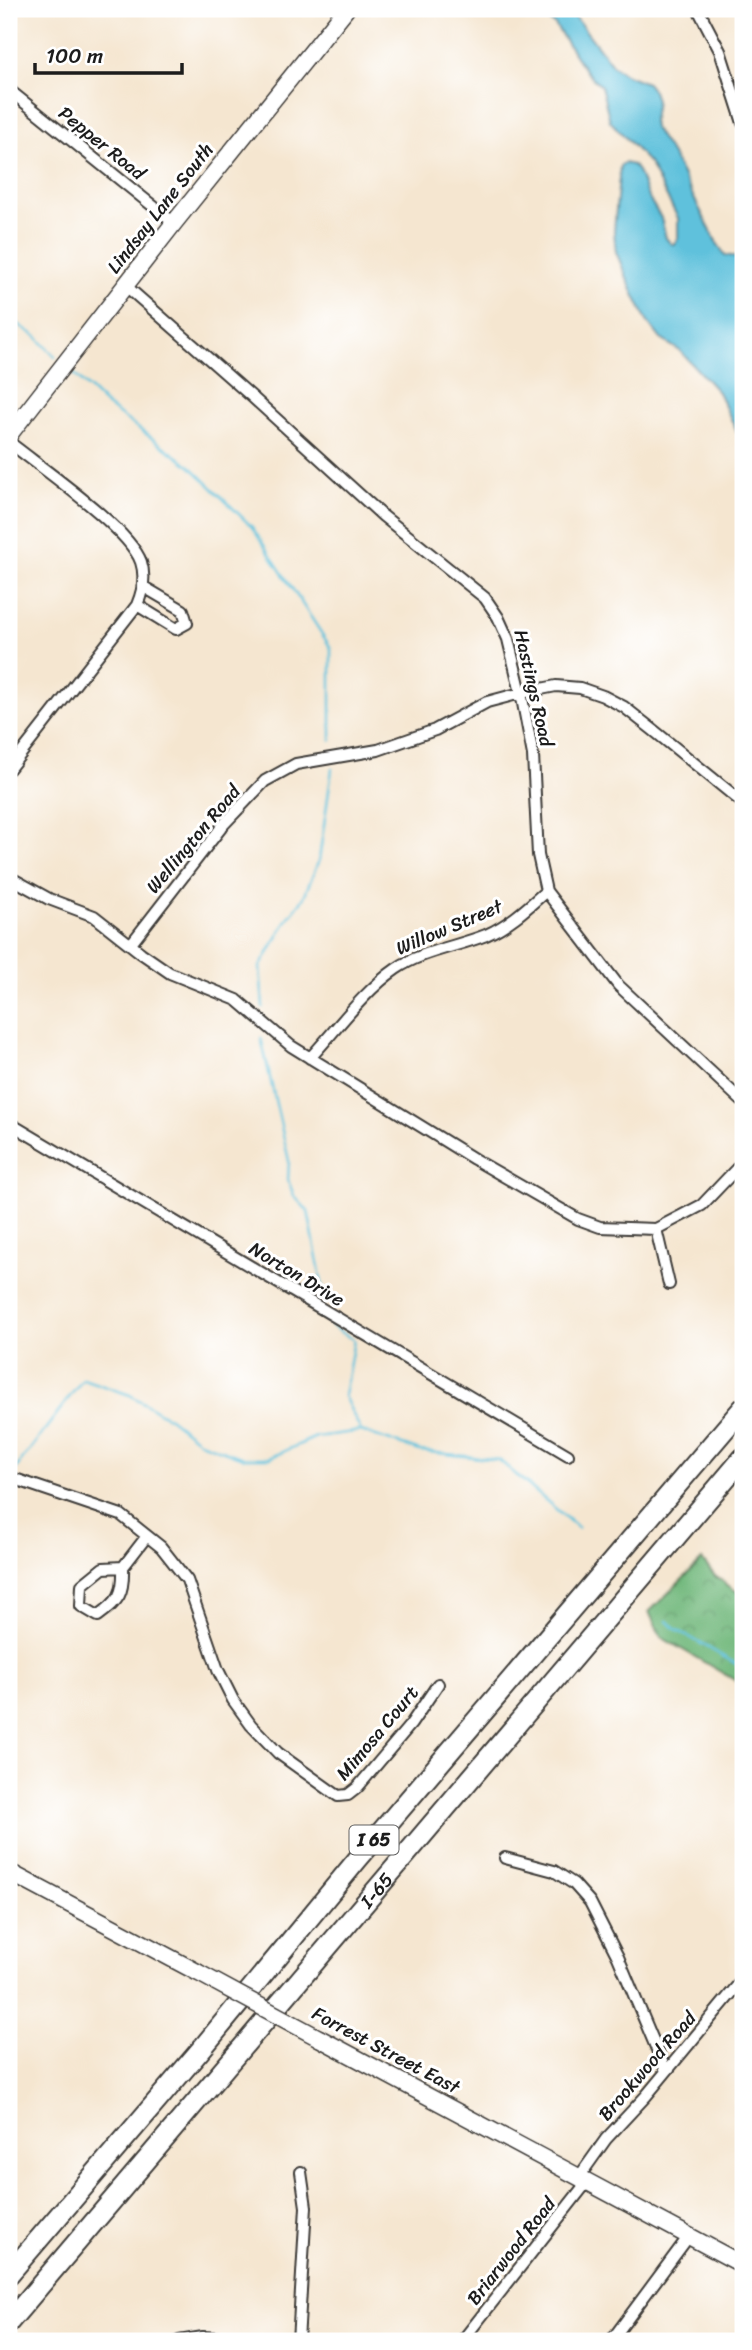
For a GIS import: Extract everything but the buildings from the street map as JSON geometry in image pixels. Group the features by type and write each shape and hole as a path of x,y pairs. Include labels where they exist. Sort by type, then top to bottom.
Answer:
{"highway":[{"name":"I 65","path":"9,2274 204,2046 384,1828 743,1408"},
{"name":"I-65","path":"9,2322 743,1458"}],"street":[{"name":"Lindsay Lane South","path":"9,435 127,286 173,223 346,9"},
{"path":"698,9 720,51 743,123"},
{"name":"Pepper Road","path":"9,90 173,223"},
{"name":"Hastings Road","path":"127,286 383,516 477,589 498,617 508,639 521,693 533,755 538,855 546,891 626,994 743,1102"},
{"path":"9,442 112,524 129,541 141,561 144,587 137,605 9,768"},
{"path":"137,605 176,629 187,623 183,610 144,587"},
{"name":"Wellington Road","path":"131,944 224,824 265,781 296,764 378,750 435,730 487,702 521,693 556,686 580,688 603,696 624,707 743,803"},
{"path":"9,877 49,899 94,916 170,973 237,1000 272,1032 310,1058 474,1159 578,1219 600,1227 656,1229 702,1205 743,1162"},
{"name":"Willow Street","path":"310,1058 378,984 397,968 418,957 486,934 519,916 546,891"},
{"name":"Norton Drive","path":"9,1123 568,1455"},
{"path":"656,1229 669,1284"},
{"path":"9,1477 121,1515 147,1536 122,1567 123,1583 116,1603 98,1616 81,1606 82,1585 103,1568 122,1567"},
{"name":"Mimosa Court","path":"147,1536 161,1547 187,1580 203,1619 218,1671 233,1700 251,1725 278,1753 338,1796 348,1795 357,1788 411,1724 438,1684"},
{"path":"505,1858 554,1871 574,1884 590,1902 618,1957 666,2071"},
{"name":"Forrest Street East","path":"9,1872 743,2265"},
{"name":"Brookwood Road","path":"583,2180 606,2139 743,1979"},
{"path":"298,2341 306,2207 301,2172"},
{"name":"Briarwood Road","path":"462,2341 583,2180"},
{"path":"611,2341 689,2236"},
{"path":"179,2341 203,2337 267,2341"}],"green space":[{"path":"702,1560 715,1576 743,1596 743,1685 661,1637 649,1612"}],"water":[{"path":"533,9 569,9 613,66 647,83 656,100 654,128 672,155 717,243 725,255 743,258 743,444 718,392 680,351 661,339 647,321 632,290 616,252 614,231 620,166 624,163 633,165 638,171 671,244 675,244 678,238 678,218 649,163 610,121 601,86 587,73 555,25"}],"waterway":[{"path":"9,318 37,337 55,357"},
{"path":"74,374 106,405 189,465 252,527 331,648 331,740"},
{"path":"263,1007 260,967 289,917 303,899 319,860 332,769"},
{"path":"261,1038 289,1161 288,1180 294,1196 308,1211 325,1299"},
{"path":"328,1321 354,1340 344,1396 361,1431"},
{"path":"14,1471 83,1379 130,1395 169,1418 200,1442 243,1458 269,1458 316,1437 361,1431 420,1451 499,1460 578,1528"},
{"path":"667,1621 674,1628 743,1668"}]}
